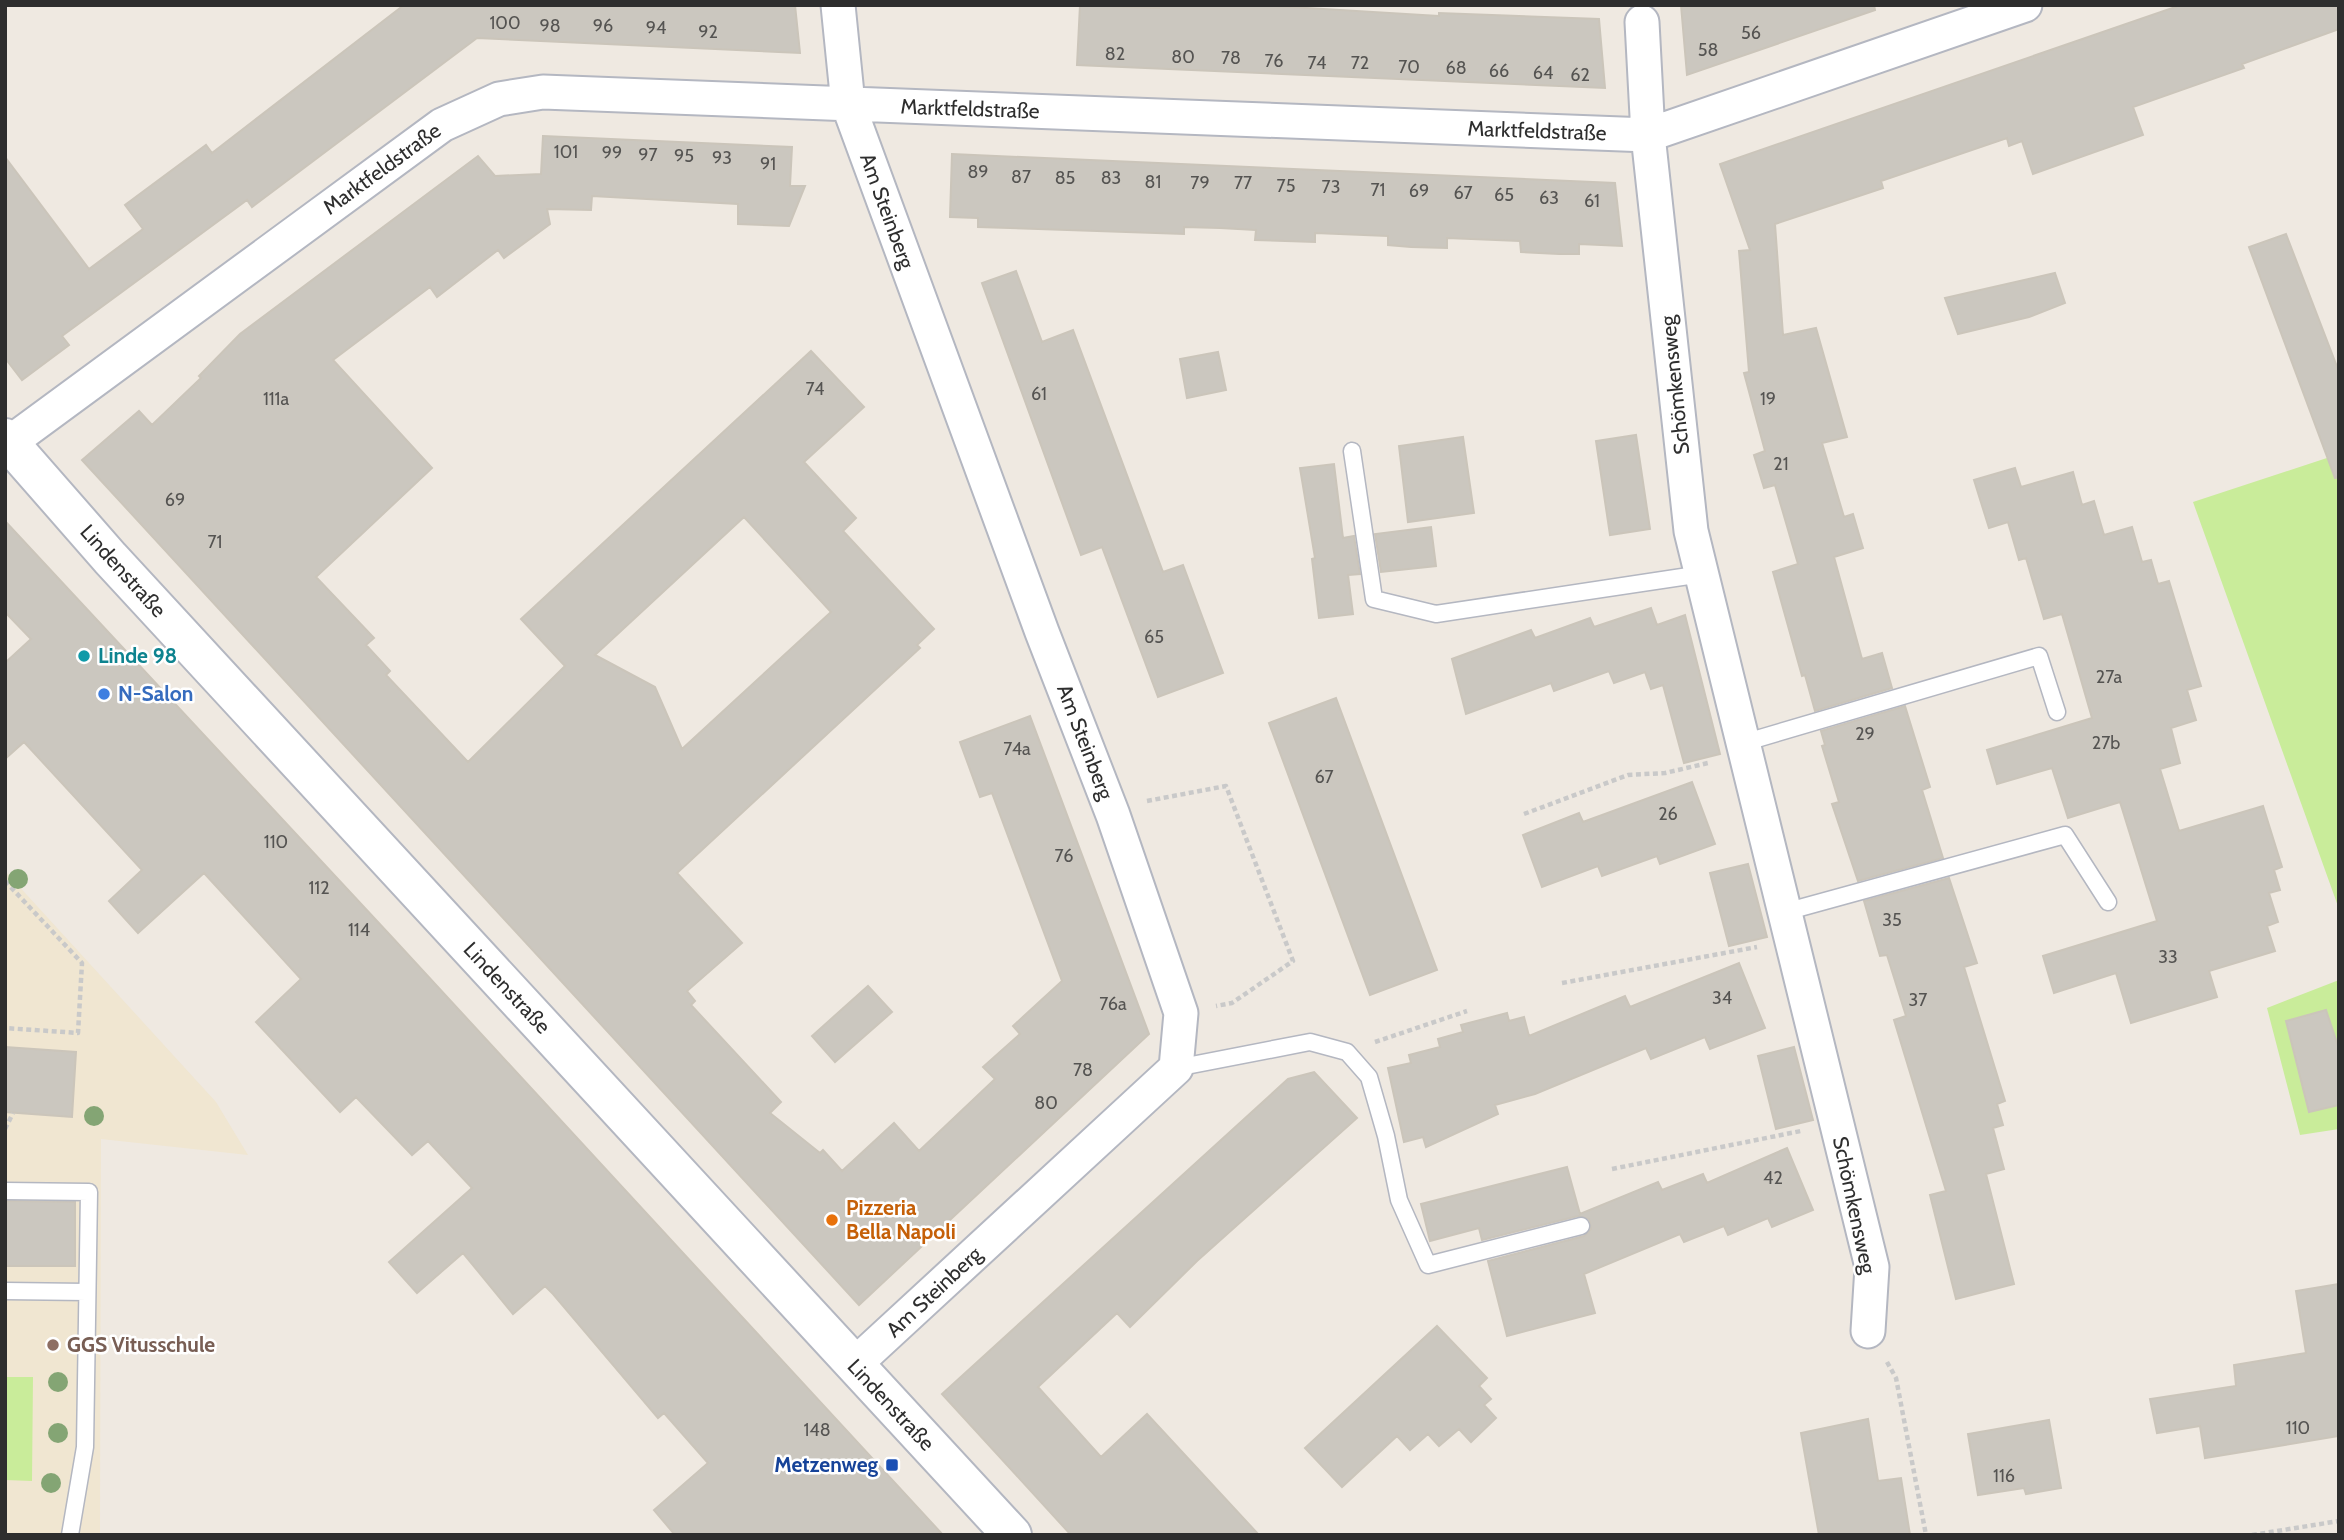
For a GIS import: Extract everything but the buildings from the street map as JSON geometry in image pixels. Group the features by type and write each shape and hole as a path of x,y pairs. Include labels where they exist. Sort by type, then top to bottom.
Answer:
{"street":[{"name":"Am Steinberg","path":"838,5 848,104 1042,632 1113,815 1181,1013 1176,1068 854,1365"},
{"name":"Marktfeldstraße","path":"6,442 442,125 499,99 543,92 1648,135 2025,5"},
{"name":"Schömkensweg","path":"1642,22 1648,135 1691,531 1872,1267 1868,1331"},
{"name":"Lindenstraße","path":"6,442 1012,1535"}],"lane":[{"path":"1352,451 1374,599 1436,614 1702,574"},
{"path":"1745,748 2039,656 2057,712"},
{"path":"1788,926 2064,835 2108,902"},
{"path":"1176,1068 1310,1042 1347,1052 1369,1077 1386,1136 1399,1200 1428,1265 1581,1226"},
{"path":"5,1191 89,1192 85,1447 70,1535"},
{"path":"5,1291 87,1292"}],"path":[{"path":"1524,814 1628,775 1665,773 1745,748"},
{"path":"1113,815 1155,798 1226,786 1293,961 1232,1003 1181,1013"},
{"path":"5,881 82,963 78,1033 5,1028"},
{"path":"1562,983 1788,926"},
{"path":"1347,1052 1467,1011"},
{"path":"5,1129 13,1113"},
{"path":"1612,1169 1836,1124"},
{"path":"1868,1331 1896,1378 1926,1535"},
{"path":"2252,1535 2339,1521"}],"shaded area":[{"name":"GGS Vitusschule","path":"5,871 216,1102 248,1155 101,1139 100,1535 5,1535"}],"green space":[{"path":"2339,454 2339,909 2193,502"},
{"path":"2339,980 2339,1129 2300,1135 2267,1008"},
{"path":"5,1377 33,1377 32,1481 5,1480"}],"place":[{"name":"Linde 98","path":"84,656"},
{"name":"N-Salon","path":"104,694"},
{"name":"Pizzeria Bella Napoli","path":"832,1220"},
{"name":"GGS Vitusschule","path":"53,1345"},
{"name":"Metzenweg","path":"892,1465"}]}
